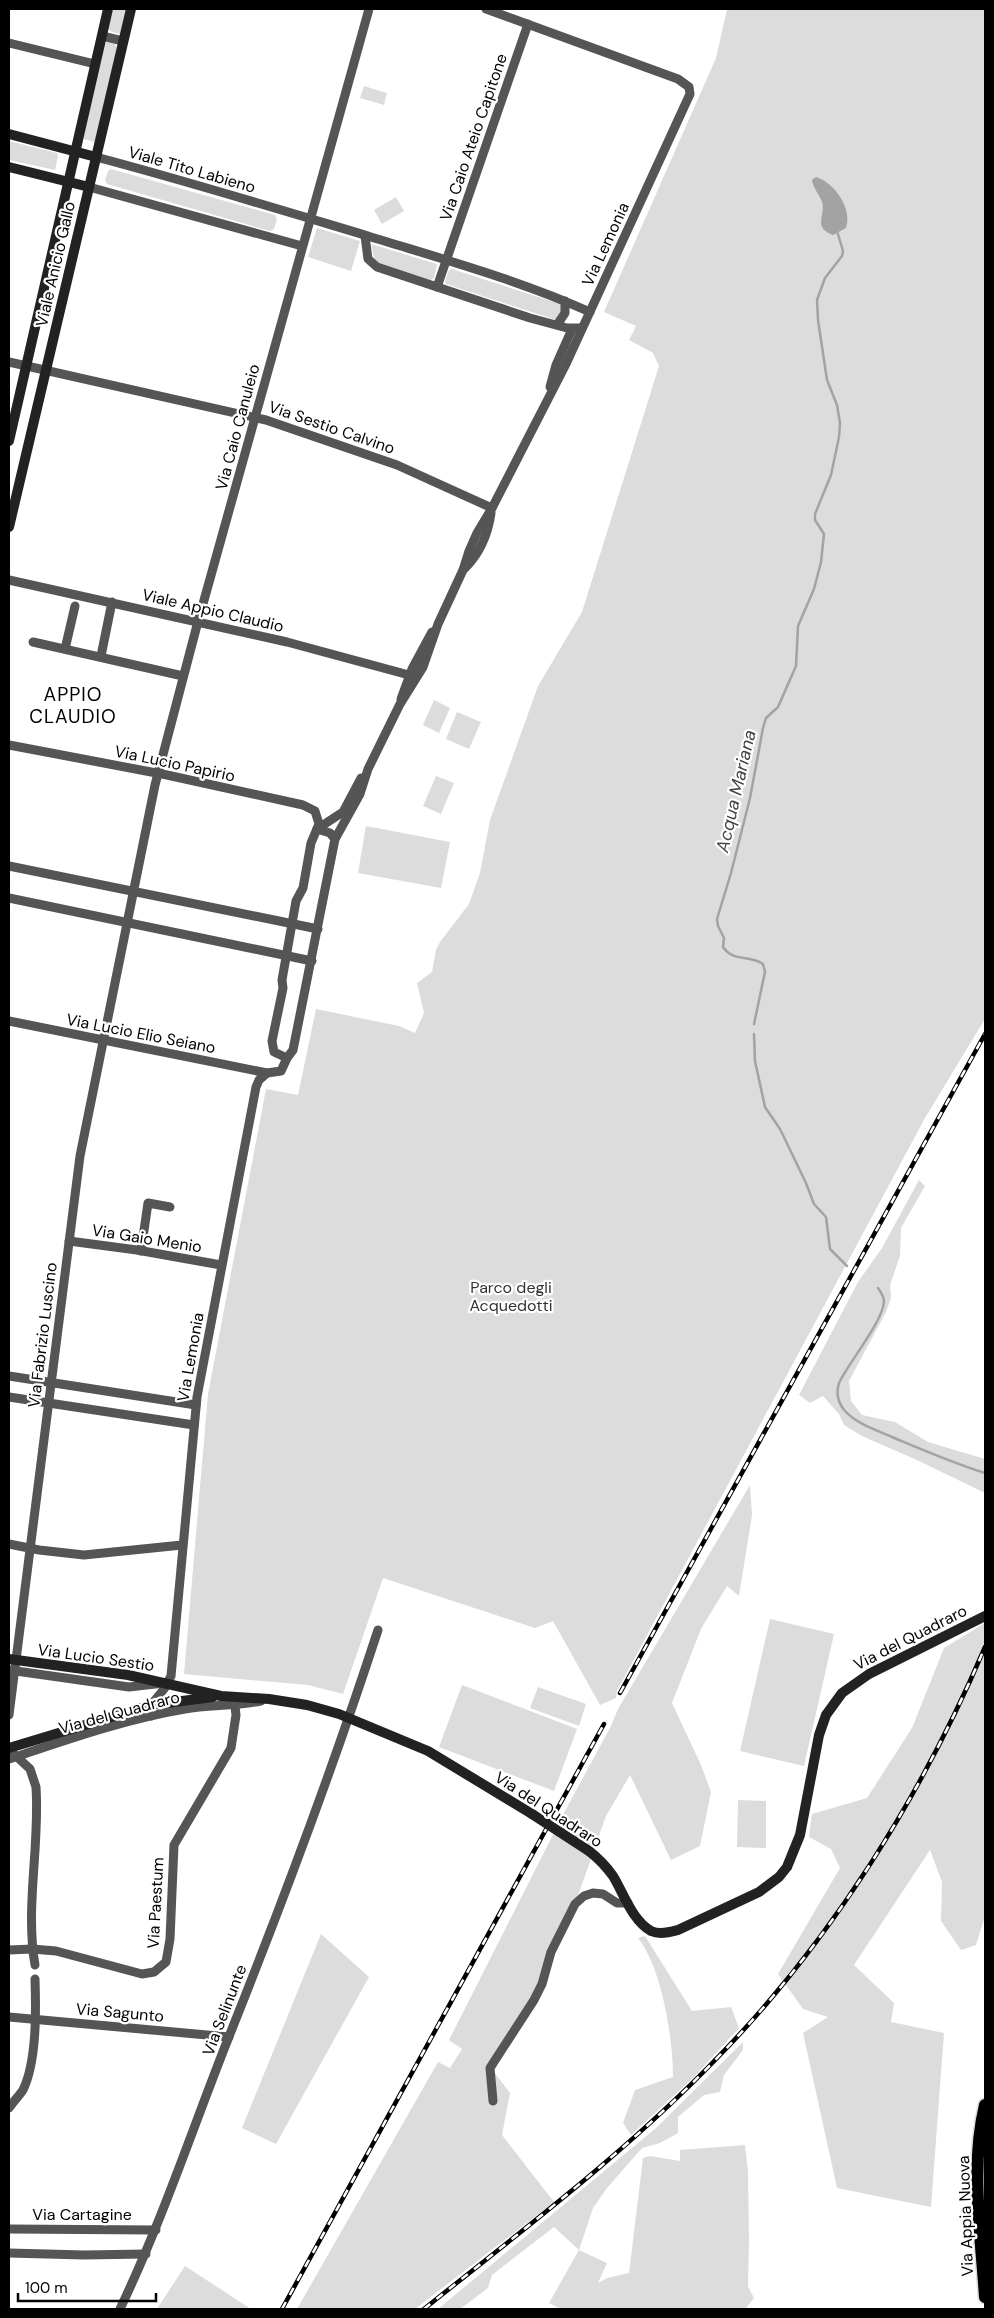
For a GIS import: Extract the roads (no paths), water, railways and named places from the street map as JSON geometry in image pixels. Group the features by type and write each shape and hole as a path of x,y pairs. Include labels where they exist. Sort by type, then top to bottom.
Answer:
{"main road":[{"name":"Viale Anicio Gallo","path":"9,442 12,418 26,366 108,9"},
{"name":"Viale Anicio Gallo","path":"9,527 131,9"},
{"name":"Viale Tito Labieno","path":"9,134 96,157"},
{"path":"9,166 89,187"},
{"name":"Via del Quadraro","path":"168,1683 221,1696 235,1702 269,1699 307,1705 349,1719 428,1751 589,1850 610,1872 628,1904 651,1930 666,1933 678,1930 740,1903 773,1883 787,1867 796,1847 818,1735 826,1715 837,1698 858,1680 985,1616"},
{"name":"Via Lucio Sestio","path":"12,1665 30,1662 128,1675 168,1683"},
{"name":"Via del Quadraro","path":"10,1751 151,1705 184,1699 221,1696"},
{"name":"Via Appia Nuova","path":"985,2105 980,2128 977,2168 985,2297"}],"street":[{"name":"Via Caio Canuleio","path":"128,922 158,774 198,621 256,417 309,218 369,9"},
{"path":"486,9 528,24"},
{"name":"Via Lemonia","path":"316,829 343,812 368,769 464,570 474,558 484,540 492,508 590,312 690,94 690,89 678,78 528,24"},
{"name":"Via Caio Ateio Capitone","path":"446,260 528,24"},
{"path":"102,36 123,41"},
{"path":"9,43 95,64"},
{"name":"Viale Tito Labieno","path":"96,157 309,218 446,260 565,301 590,312"},
{"path":"89,187 302,246"},
{"path":"365,236 367,256 373,265 558,325 582,328"},
{"path":"437,287 446,260"},
{"path":"558,325 565,313 565,301"},
{"name":"Via Lemonia","path":"548,397 554,370 572,328"},
{"name":"Via Sestio Calvino","path":"9,362 256,417 330,440 397,465 492,508"},
{"name":"Viale Appio Claudio","path":"9,580 198,621 303,646 409,675"},
{"path":"101,656 112,602"},
{"path":"65,649 75,606"},
{"path":"33,642 184,676"},
{"name":"Via Lemonia","path":"400,704 409,675 419,665"},
{"name":"Via Lucio Papirio","path":"9,745 158,774 310,807 318,817 316,829"},
{"name":"Via Lemonia","path":"168,1683 171,1676 196,1405 256,1087 259,1080 267,1073 281,1071 295,1046 335,839 360,794 368,769"},
{"path":"287,1058 277,1054 272,1045 296,901 303,888 311,843 316,829 330,833 335,839"},
{"path":"9,866 318,929"},
{"path":"9,898 312,961"},
{"name":"Via Fabrizio Luscino","path":"9,1715 12,1665 30,1549 80,1156 128,922"},
{"name":"Via Lucio Elio Seiano","path":"9,1021 267,1073"},
{"path":"141,1251 148,1203 170,1207"},
{"name":"Via Gaio Menio","path":"69,1241 221,1265"},
{"path":"9,1376 196,1405"},
{"path":"9,1397 194,1425"},
{"path":"9,1544 30,1549 84,1555 182,1545"},
{"name":"Via Selinunte","path":"120,2309 156,2230 349,1719 378,1630"},
{"path":"30,1662 37,1674"},
{"name":"Via Lucio Sestio","path":"12,1665 37,1674 129,1687 168,1683"},
{"name":"Via del Quadraro","path":"151,1705 168,1683"},
{"name":"Via del Quadraro","path":"10,1751 187,1708 235,1702"},
{"name":"Via Paestum","path":"9,1950 56,1951 142,1974 154,1972 166,1962 170,1940 174,1844 230,1751 235,1702"},
{"path":"151,1705 151,1716"},
{"path":"10,1751 28,1767 36,1788 32,1949 35,1965"},
{"path":"493,2101 490,2068 534,2000 542,1984 551,1952 575,1904 584,1896 593,1893 603,1894 617,1903 628,1904"},
{"path":"9,2108 22,2090 29,2073 36,2020 35,1979"},
{"name":"Via Sagunto","path":"9,2017 229,2037"},
{"name":"Via Cartagine","path":"9,2229 156,2230"},
{"path":"9,2253 146,2254"}],"waterway":[{"name":"Acqua Mariana","path":"754,1024 765,972 763,964 753,959 737,957 727,952 723,947 724,938 717,919 750,798 763,728 766,718 778,707 796,666 798,626 814,589 821,562 824,534 815,520 815,514 831,475 840,423 837,405 827,380 817,300 825,278 842,256 843,251 837,231"},
{"name":"Acqua Mariana","path":"754,1034 755,1061 765,1107 780,1129 814,1204 826,1217 830,1249 847,1266"},
{"name":"Acqua Mariana","path":"878,1288 884,1300 882,1311 878,1321 839,1383 838,1394 841,1405 850,1416 867,1426 938,1456 985,1473"}],"railway":[{"path":"620,1693 985,1034"},
{"path":"424,2309 613,2156 685,2091 760,2011 836,1915 903,1811 933,1757 985,1647"},
{"path":"282,2309 604,1724"}],"district":[{"name":"APPIO CLAUDIO","path":"73,705"}],"park label":[{"name":"Parco degli Acquedotti","path":"511,1296"}]}
